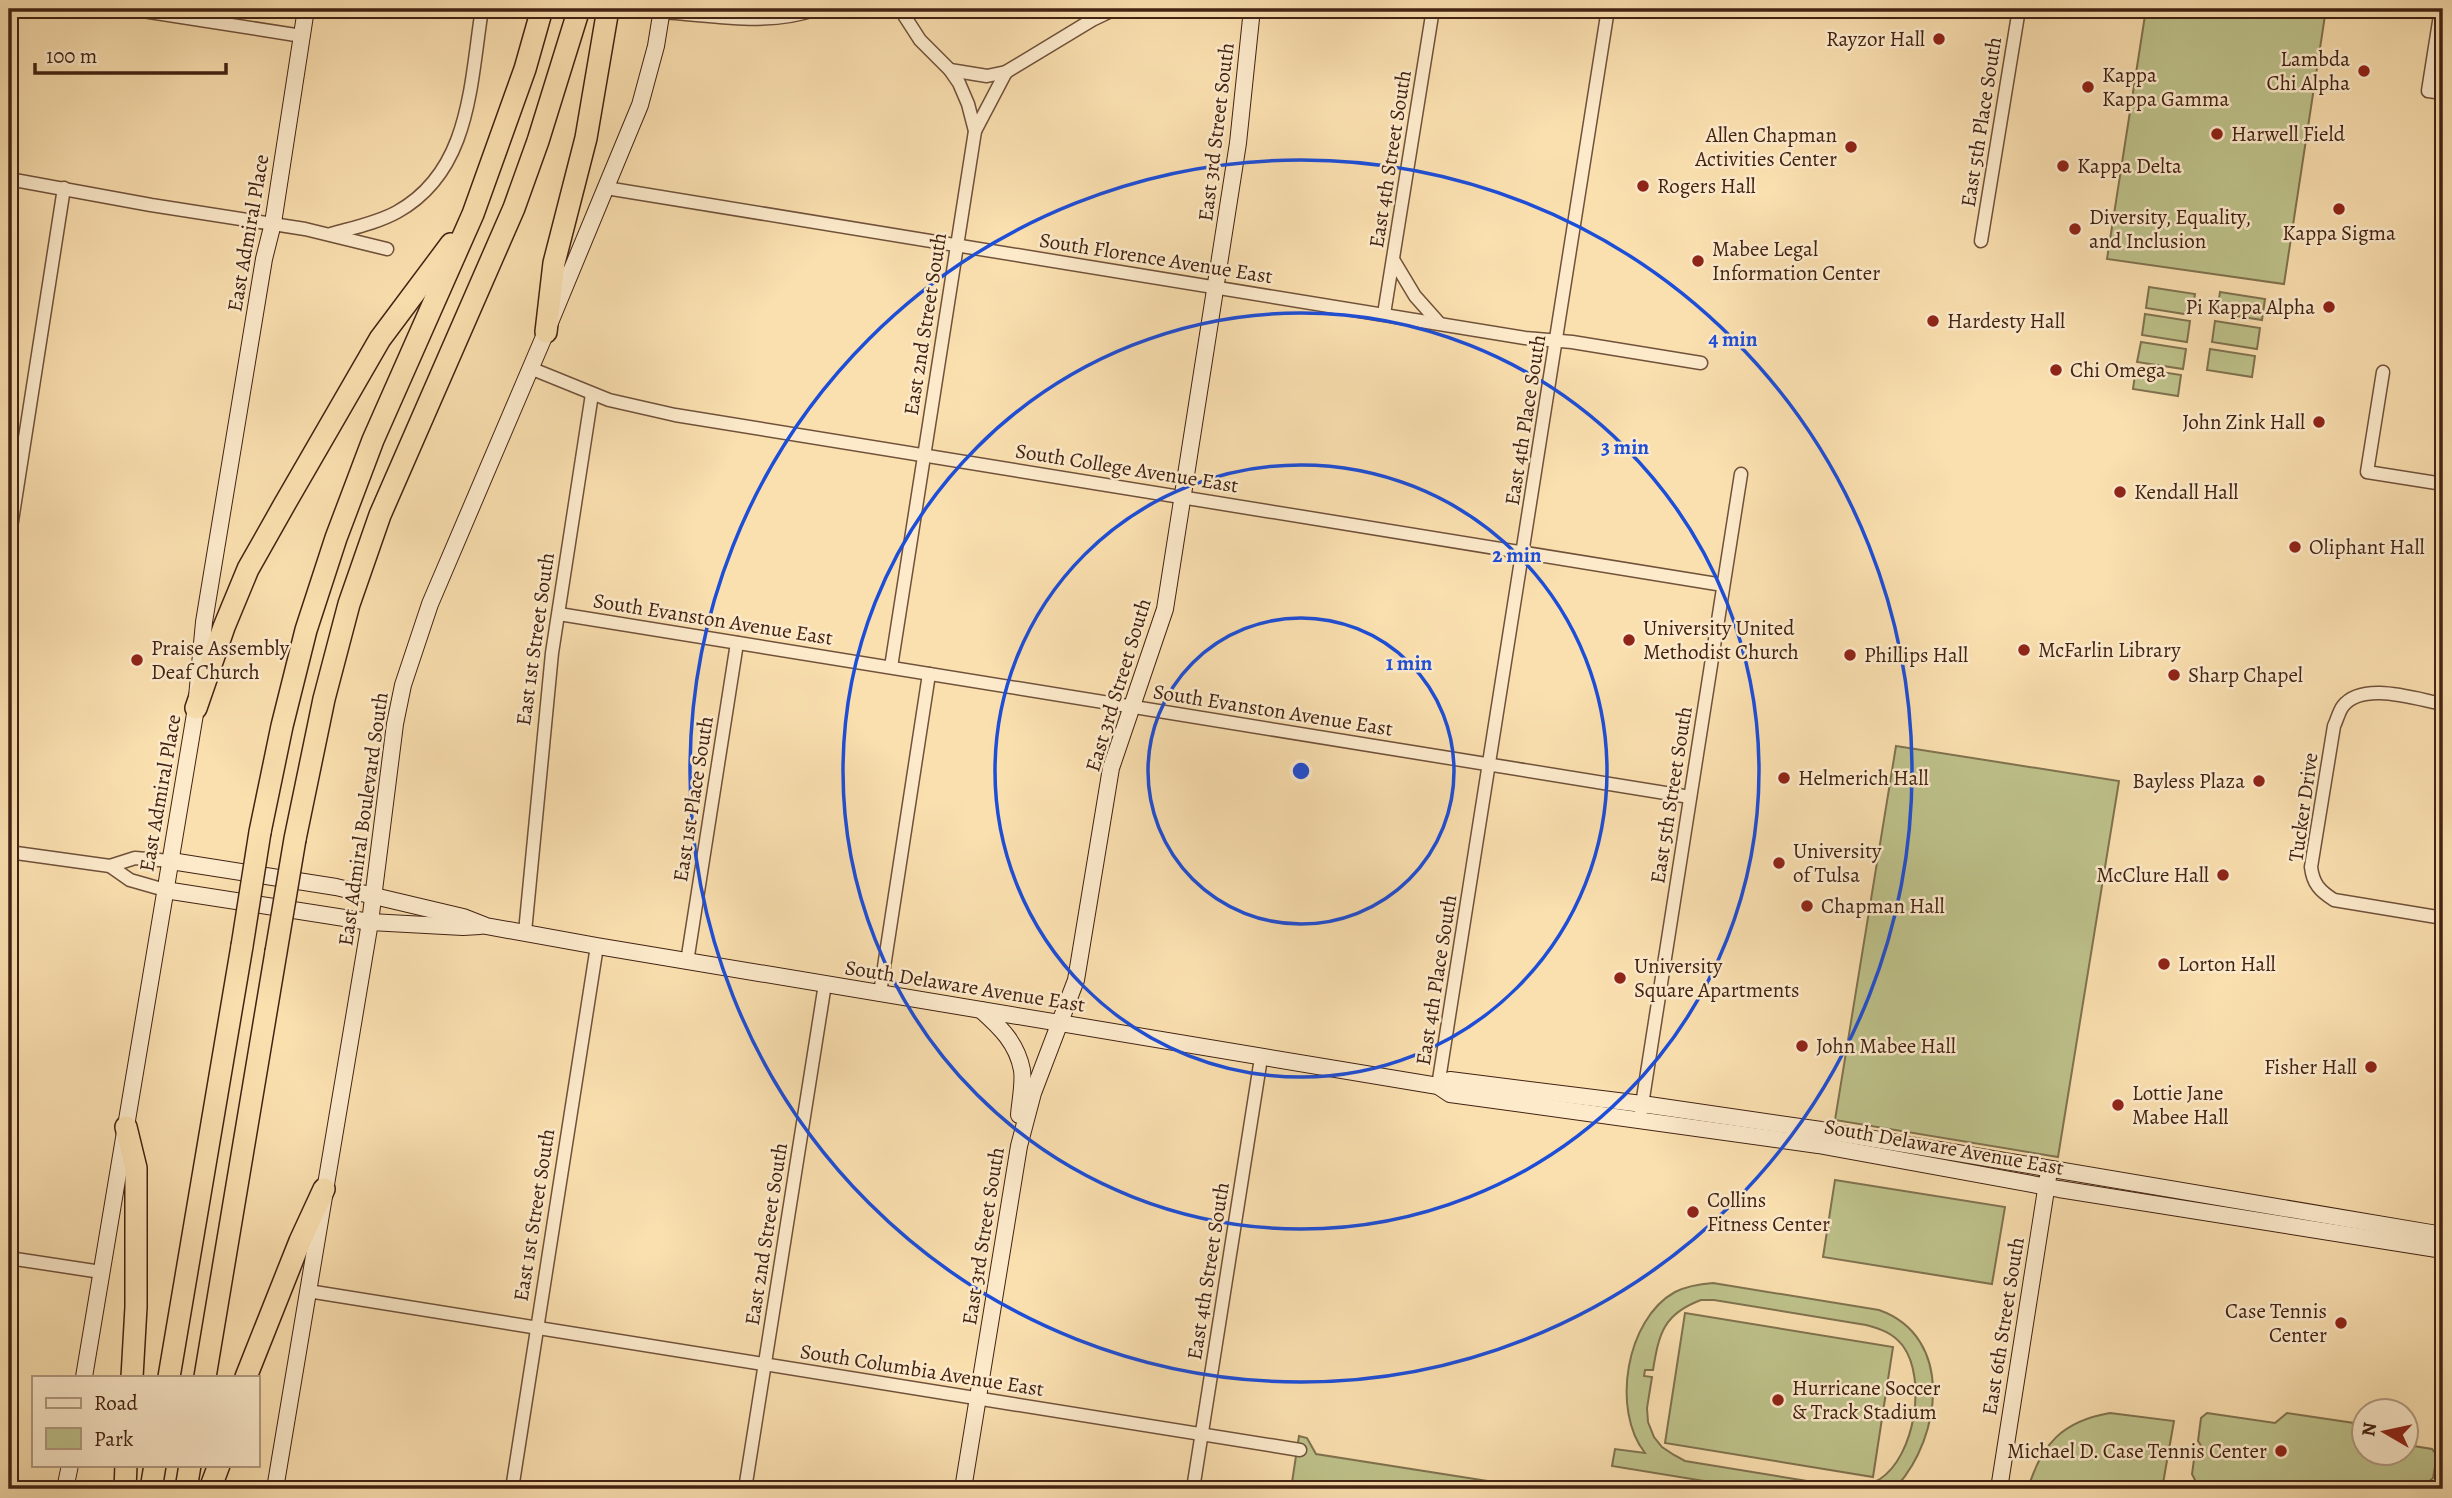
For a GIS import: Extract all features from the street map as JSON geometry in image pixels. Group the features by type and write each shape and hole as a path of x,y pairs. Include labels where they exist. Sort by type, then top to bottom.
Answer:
{"highway":[{"path":"169,1376 260,832 306,630 336,538 373,440 473,214 502,139 542,9"},
{"path":"205,1376 295,839 324,699 349,604 380,516 514,208 579,9"},
{"path":"546,332 554,263 586,138 608,9"},
{"path":"196,708 224,627 248,569 380,339 473,214"},
{"path":"126,1127 136,1168 136,1307 132,1376"},
{"path":"246,1376 300,1241 324,1189"},
{"path":"125,1489 126,1466"},
{"path":"150,1489 155,1466"},
{"path":"186,1489 190,1466"},
{"path":"211,1489 219,1466"}],"street":[{"path":"130,9 302,36"},
{"name":"East Admiral Place","path":"84,1376 196,708 204,622 264,259 273,223 306,9"},
{"path":"330,234 394,214 417,200 445,169 458,140 466,112 482,9"},
{"path":"606,188 639,105 656,46 661,10 744,19 774,19 817,9"},
{"name":"East 2nd Street South","path":"891,667 975,131 964,92 950,70 920,40 900,9"},
{"path":"950,70 987,76 1006,72 1115,9"},
{"name":"East 3rd Street South","path":"963,1489 1019,1146 1033,1093 1080,964 1111,768 1165,609 1238,144 1252,9"},
{"name":"East 4th Street South","path":"1384,314 1433,9"},
{"name":"East 4th Place South","path":"1438,1086 1608,9"},
{"name":"East 5th Place South","path":"1981,242 2019,9"},
{"path":"2441,9 2428,91 2443,93"},
{"path":"975,131 1006,72"},
{"path":"9,179 151,205 273,223 387,249"},
{"path":"9,540 64,188"},
{"name":"East Admiral Boulevard South","path":"275,1489 370,922 395,724 415,643 606,188"},
{"name":"South Florence Avenue East","path":"606,188 1700,363"},
{"path":"1394,261 1415,296 1438,323"},
{"name":"South College Avenue East","path":"530,368 592,394 675,415 1723,585"},
{"path":"2383,372 2367,472 2443,484"},
{"name":"East 1st Street South","path":"525,932 547,695 592,394"},
{"name":"East 5th Street South","path":"1639,1122 1741,474"},
{"name":"South Evanston Avenue East","path":"559,614 1690,797"},
{"name":"East 1st Place South","path":"687,962 737,643"},
{"path":"880,993 929,674"},
{"name":"Tucker Drive","path":"2443,704 2371,692 2356,696 2342,707 2334,726 2312,867 2313,879 2320,892 2334,900 2443,918"},
{"path":"9,852 110,866 135,858 171,862"},
{"name":"South Delaware Avenue East","path":"171,862 336,887 463,917 486,926"},
{"path":"110,866 130,880 165,890"},
{"name":"South Delaware Avenue East","path":"165,890 370,922 486,926 525,932 687,962 1438,1086 1450,1094 1818,1145 2046,1186 2443,1250"},
{"name":"East 1st Street South","path":"512,1489 597,946"},
{"name":"East 2nd Street South","path":"745,1489 825,984"},
{"path":"981,1010 1006,1032 1022,1072 1019,1146"},
{"name":"East 4th Street South","path":"1193,1489 1261,1058"},
{"name":"South Delaware Avenue East","path":"1438,1086 1451,1080 1821,1130 2443,1235"},
{"name":"East 6th Street South","path":"1999,1489 2049,1169"},
{"path":"9,1258 101,1272"},
{"name":"South Columbia Avenue East","path":"308,1291 1300,1450"},
{"path":"65,1489 69,1466"}],"green space":[{"name":"Harwell Field","path":"2146,9 2326,9 2284,284 2107,259"},
{"path":"2149,287 2195,294 2191,315 2146,308"},
{"path":"2220,292 2265,299 2262,320 2217,313"},
{"path":"2145,314 2190,321 2187,342 2142,335"},
{"path":"2215,321 2260,328 2257,349 2212,342"},
{"path":"2141,342 2186,349 2183,369 2137,362"},
{"path":"2210,349 2255,356 2252,377 2207,370"},
{"path":"2136,368 2181,375 2178,396 2133,389"},
{"path":"1896,746 2119,781 2058,1157 1835,1120"},
{"path":"1835,1180 2005,1207 1992,1284 1823,1257"},
{"path":"1713,1283 1879,1310 1903,1323 1920,1342 1930,1365 1933,1390 1931,1416 1923,1442 1912,1465 1897,1486 1893,1489 1753,1489 1612,1466 1615,1449 1645,1453 1628,1414 1627,1390 1635,1343 1645,1322 1658,1305 1675,1292","holes":["1701,1300 1866,1325 1895,1338 1903,1346 1910,1360 1915,1397 1909,1436 1892,1468 1870,1484 1844,1487 1685,1461 1662,1447 1648,1422 1647,1408 1652,1377 1644,1376 1645,1370 1653,1370 1661,1336 1671,1319 1678,1312"]},
{"path":"1685,1313 1893,1347 1873,1477 1665,1443"},
{"path":"2110,1413 2174,1421 2162,1489 2028,1489 2040,1459 2056,1437 2079,1422"},
{"name":"Michael D. Case Tennis Center","path":"2207,1413 2275,1423 2287,1413 2350,1422 2350,1466 2420,1466 2420,1447 2432,1449 2437,1455 2433,1478 2427,1483 2431,1489 2194,1489 2195,1480 2192,1474 2195,1452 2202,1447 2198,1441 2201,1418"},
{"path":"1299,1436 1307,1438 1316,1454 1538,1489 1291,1489"}],"place":[{"name":"Rayzor Hall","path":"1939,39"},
{"name":"Lambda Chi Alpha","path":"2364,71"},
{"name":"Kappa Kappa Gamma","path":"2088,87"},
{"name":"Harwell Field","path":"2217,134"},
{"name":"Allen Chapman Activities Center","path":"1851,147"},
{"name":"Kappa Delta","path":"2063,166"},
{"name":"Rogers Hall","path":"1643,186"},
{"name":"Kappa Sigma","path":"2339,209"},
{"name":"Diversity, Equality, and Inclusion","path":"2075,229"},
{"name":"Mabee Legal Information Center","path":"1698,261"},
{"name":"Pi Kappa Alpha","path":"2329,307"},
{"name":"Hardesty Hall","path":"1933,321"},
{"name":"Chi Omega","path":"2056,370"},
{"name":"John Zink Hall","path":"2319,422"},
{"name":"Kendall Hall","path":"2120,492"},
{"name":"Oliphant Hall","path":"2295,547"},
{"name":"University United Methodist Church","path":"1629,640"},
{"name":"McFarlin Library","path":"2024,650"},
{"name":"Phillips Hall","path":"1850,655"},
{"name":"Praise Assembly Deaf Church","path":"137,660"},
{"name":"Sharp Chapel","path":"2174,675"},
{"name":"Helmerich Hall","path":"1784,778"},
{"name":"Bayless Plaza","path":"2259,781"},
{"name":"University of Tulsa","path":"1779,863"},
{"name":"McClure Hall","path":"2223,875"},
{"name":"Chapman Hall","path":"1807,906"},
{"name":"Lorton Hall","path":"2164,964"},
{"name":"University Square Apartments","path":"1620,978"},
{"name":"John Mabee Hall","path":"1802,1046"},
{"name":"Fisher Hall","path":"2371,1067"},
{"name":"Lottie Jane Mabee Hall","path":"2118,1105"},
{"name":"Collins Fitness Center","path":"1693,1212"},
{"name":"Case Tennis Center","path":"2341,1323"},
{"name":"Hurricane Soccer & Track Stadium","path":"1778,1400"},
{"name":"Michael D. Case Tennis Center","path":"2281,1451"}]}
